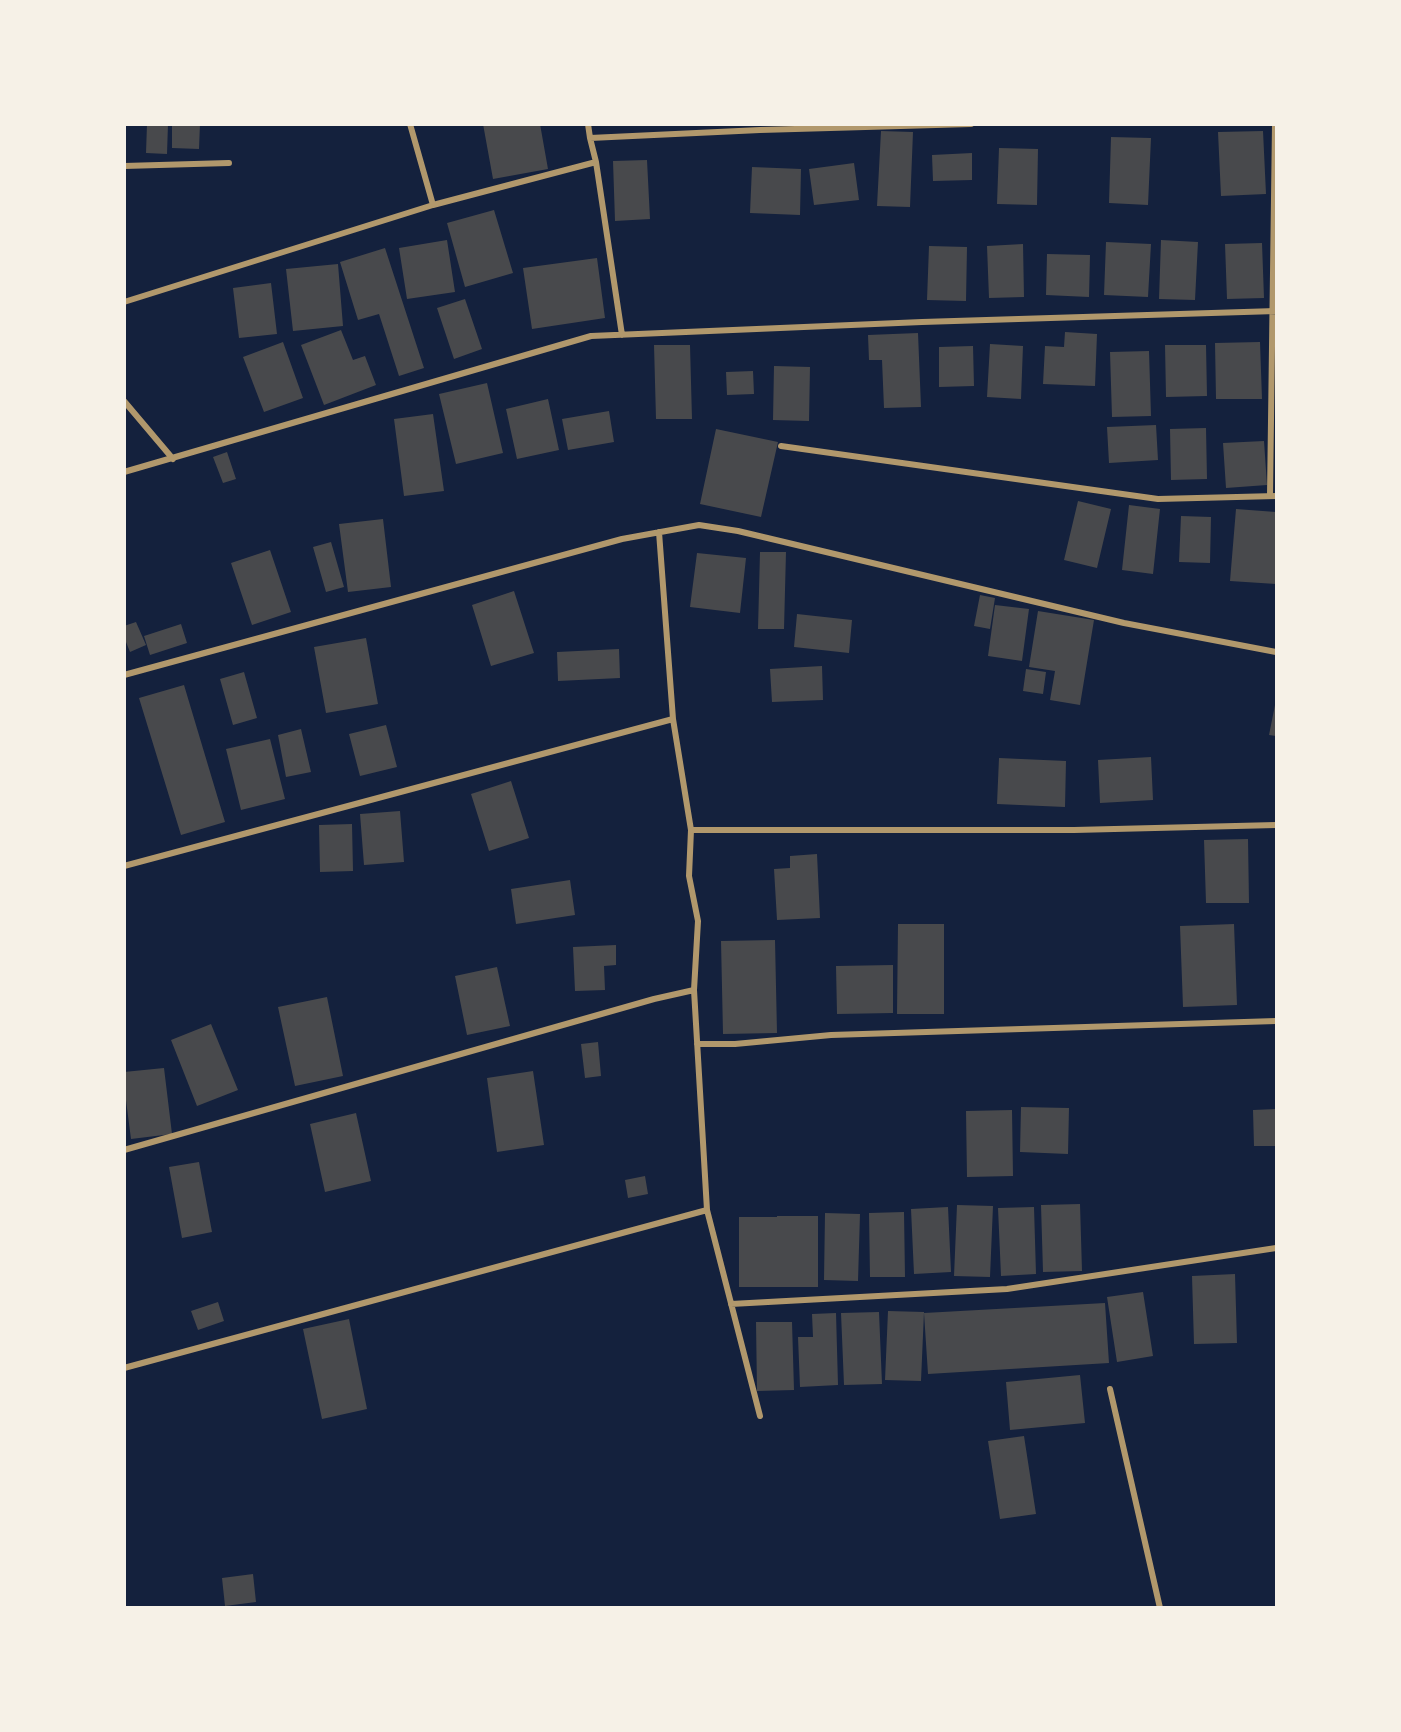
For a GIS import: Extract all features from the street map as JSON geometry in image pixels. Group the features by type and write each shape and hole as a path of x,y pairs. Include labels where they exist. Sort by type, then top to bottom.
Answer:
{"street":[{"path":"410,124 433,205"},
{"path":"588,124 596,162 622,335"},
{"path":"590,138 971,124"},
{"path":"781,446 1158,499 1273,496 1275,124"},
{"path":"124,302 433,205 596,162"},
{"path":"124,166 229,163"},
{"path":"124,472 591,336 922,322 1274,311"},
{"path":"124,400 173,459"},
{"path":"124,675 622,539 699,525 738,531 1124,623 1276,652"},
{"path":"659,532 673,719 691,830 689,876 698,921 694,990 706,1210 760,1416"},
{"path":"124,866 673,719"},
{"path":"691,830 1074,830 1276,825"},
{"path":"124,1150 654,999 694,990"},
{"path":"697,1044 735,1044 831,1035 1276,1021"},
{"path":"124,1368 706,1210"},
{"path":"731,1304 1007,1289 1276,1248"},
{"path":"1110,1389 1160,1608"}],"building":[{"path":"147,124 168,124 167,154 146,153"},
{"path":"172,124 200,124 199,149 172,148"},
{"path":"483,124 540,124 548,169 493,179"},
{"path":"881,131 913,132 910,207 877,206"},
{"path":"1263,131 1266,194 1221,196 1218,132"},
{"path":"1111,137 1151,138 1148,205 1109,203"},
{"path":"999,148 1038,149 1037,205 997,204"},
{"path":"972,153 972,180 933,181 932,155"},
{"path":"647,160 650,219 615,221 613,161"},
{"path":"854,163 859,200 814,205 809,169"},
{"path":"752,167 801,169 800,215 750,213"},
{"path":"494,210 513,273 465,287 447,223"},
{"path":"447,240 455,292 407,299 399,248"},
{"path":"1161,240 1198,242 1195,300 1159,299"},
{"path":"1106,242 1151,244 1148,297 1104,295"},
{"path":"1262,243 1264,298 1227,299 1225,244"},
{"path":"1023,244 1024,297 989,298 987,246"},
{"path":"929,246 967,247 966,301 927,300"},
{"path":"385,248 424,368 399,376 379,314 358,320 340,262"},
{"path":"1047,254 1090,255 1089,297 1046,295"},
{"path":"597,258 605,318 532,329 523,268"},
{"path":"338,264 343,326 293,331 286,269"},
{"path":"271,283 277,334 239,338 233,288"},
{"path":"465,299 482,349 454,359 437,308"},
{"path":"341,330 353,360 365,356 376,385 324,405 301,345"},
{"path":"1065,332 1097,334 1095,386 1043,384 1045,346 1064,347"},
{"path":"918,333 921,407 884,408 882,360 869,360 868,335"},
{"path":"283,342 303,398 264,412 243,357"},
{"path":"1260,342 1262,399 1216,399 1215,343"},
{"path":"990,344 1023,346 1021,399 987,397"},
{"path":"654,345 690,345 692,419 656,419"},
{"path":"1165,345 1206,345 1207,396 1166,397"},
{"path":"973,346 974,386 939,387 939,347"},
{"path":"1149,351 1151,416 1112,417 1110,352"},
{"path":"774,366 810,367 809,421 773,420"},
{"path":"753,371 754,394 727,395 726,372"},
{"path":"487,383 503,453 456,464 439,394"},
{"path":"548,399 559,450 517,459 506,409"},
{"path":"609,411 614,442 568,450 562,419"},
{"path":"433,414 444,491 404,496 394,419"},
{"path":"1156,425 1158,460 1109,463 1107,427"},
{"path":"1206,428 1207,479 1171,480 1170,429"},
{"path":"716,429 778,442 761,517 700,504"},
{"path":"1264,441 1267,485 1226,488 1223,443"},
{"path":"227,452 236,479 223,483 213,457"},
{"path":"1078,501 1111,509 1097,568 1064,560"},
{"path":"1129,505 1160,509 1153,574 1122,570"},
{"path":"1236,509 1276,512 1276,584 1230,581"},
{"path":"1181,516 1211,517 1210,563 1179,562"},
{"path":"383,519 391,587 348,592 339,524"},
{"path":"331,542 344,587 326,592 313,547"},
{"path":"270,550 291,612 252,625 231,563"},
{"path":"760,552 786,552 784,629 758,629"},
{"path":"697,553 746,558 740,613 690,607"},
{"path":"514,591 534,653 491,666 472,605"},
{"path":"980,595 995,598 990,629 974,626"},
{"path":"995,605 1029,609 1022,661 988,656"},
{"path":"1038,611 1094,620 1080,705 1050,700 1055,671 1029,667"},
{"path":"797,614 852,620 849,653 794,647"},
{"path":"136,622 146,645 130,652 124,637 124,626"},
{"path":"181,624 187,643 150,655 144,636"},
{"path":"366,638 378,704 326,713 314,647"},
{"path":"619,649 620,678 558,681 557,652"},
{"path":"822,666 823,700 772,702 770,669"},
{"path":"1026,669 1046,672 1043,694 1023,691"},
{"path":"244,672 257,718 233,725 220,679"},
{"path":"184,685 225,822 181,835 139,698"},
{"path":"1276,705 1276,736 1269,735"},
{"path":"386,725 397,767 360,776 349,734"},
{"path":"301,729 311,772 286,777 278,735"},
{"path":"270,739 285,799 241,810 226,749"},
{"path":"1151,757 1153,800 1100,803 1098,760"},
{"path":"999,758 1066,761 1065,807 997,804"},
{"path":"511,781 529,838 489,851 471,794"},
{"path":"400,811 404,862 364,865 360,814"},
{"path":"352,824 353,871 320,872 319,825"},
{"path":"1248,839 1249,903 1206,903 1204,840"},
{"path":"817,854 820,918 777,920 774,869 790,868 790,856"},
{"path":"570,880 575,915 516,924 511,889"},
{"path":"898,924 944,924 944,1014 897,1014"},
{"path":"1234,924 1237,1005 1183,1007 1180,926"},
{"path":"775,940 777,1033 723,1034 721,941"},
{"path":"616,945 616,965 604,966 605,990 575,991 573,947"},
{"path":"893,965 893,1013 837,1014 836,966"},
{"path":"497,967 510,1026 467,1035 455,976"},
{"path":"327,997 343,1076 295,1086 278,1007"},
{"path":"211,1024 238,1090 197,1106 171,1040"},
{"path":"598,1042 601,1076 585,1078 581,1044"},
{"path":"164,1068 172,1134 131,1139 124,1072"},
{"path":"533,1071 544,1145 497,1152 487,1078"},
{"path":"1021,1107 1069,1108 1068,1154 1020,1152"},
{"path":"1276,1109 1276,1146 1254,1146 1253,1110"},
{"path":"1012,1110 1013,1176 967,1177 966,1111"},
{"path":"356,1113 371,1181 325,1192 310,1124"},
{"path":"199,1162 212,1232 182,1238 169,1167"},
{"path":"645,1176 648,1194 628,1198 625,1180"},
{"path":"1080,1204 1082,1271 1043,1272 1041,1205"},
{"path":"957,1205 993,1206 990,1277 954,1276"},
{"path":"948,1207 951,1272 914,1274 911,1209"},
{"path":"1034,1207 1036,1274 1001,1276 998,1208"},
{"path":"904,1212 905,1277 870,1277 869,1213"},
{"path":"825,1213 860,1214 858,1281 824,1280"},
{"path":"818,1216 818,1287 739,1287 739,1217"},
{"path":"1235,1274 1237,1343 1194,1344 1192,1276"},
{"path":"1143,1292 1153,1356 1117,1362 1107,1297"},
{"path":"218,1302 224,1321 198,1330 191,1311"},
{"path":"1105,1303 1109,1363 928,1374 924,1313"},
{"path":"888,1311 924,1312 921,1381 885,1380"},
{"path":"879,1312 882,1384 844,1385 841,1313"},
{"path":"836,1313 838,1385 800,1387 798,1337 813,1337 812,1314"},
{"path":"349,1319 367,1409 322,1419 303,1329"},
{"path":"756,1322 792,1322 794,1390 757,1391"},
{"path":"1080,1375 1085,1423 1010,1430 1006,1382"},
{"path":"1024,1436 1036,1514 1000,1519 988,1441"},
{"path":"253,1574 256,1602 225,1606 222,1578"}]}
